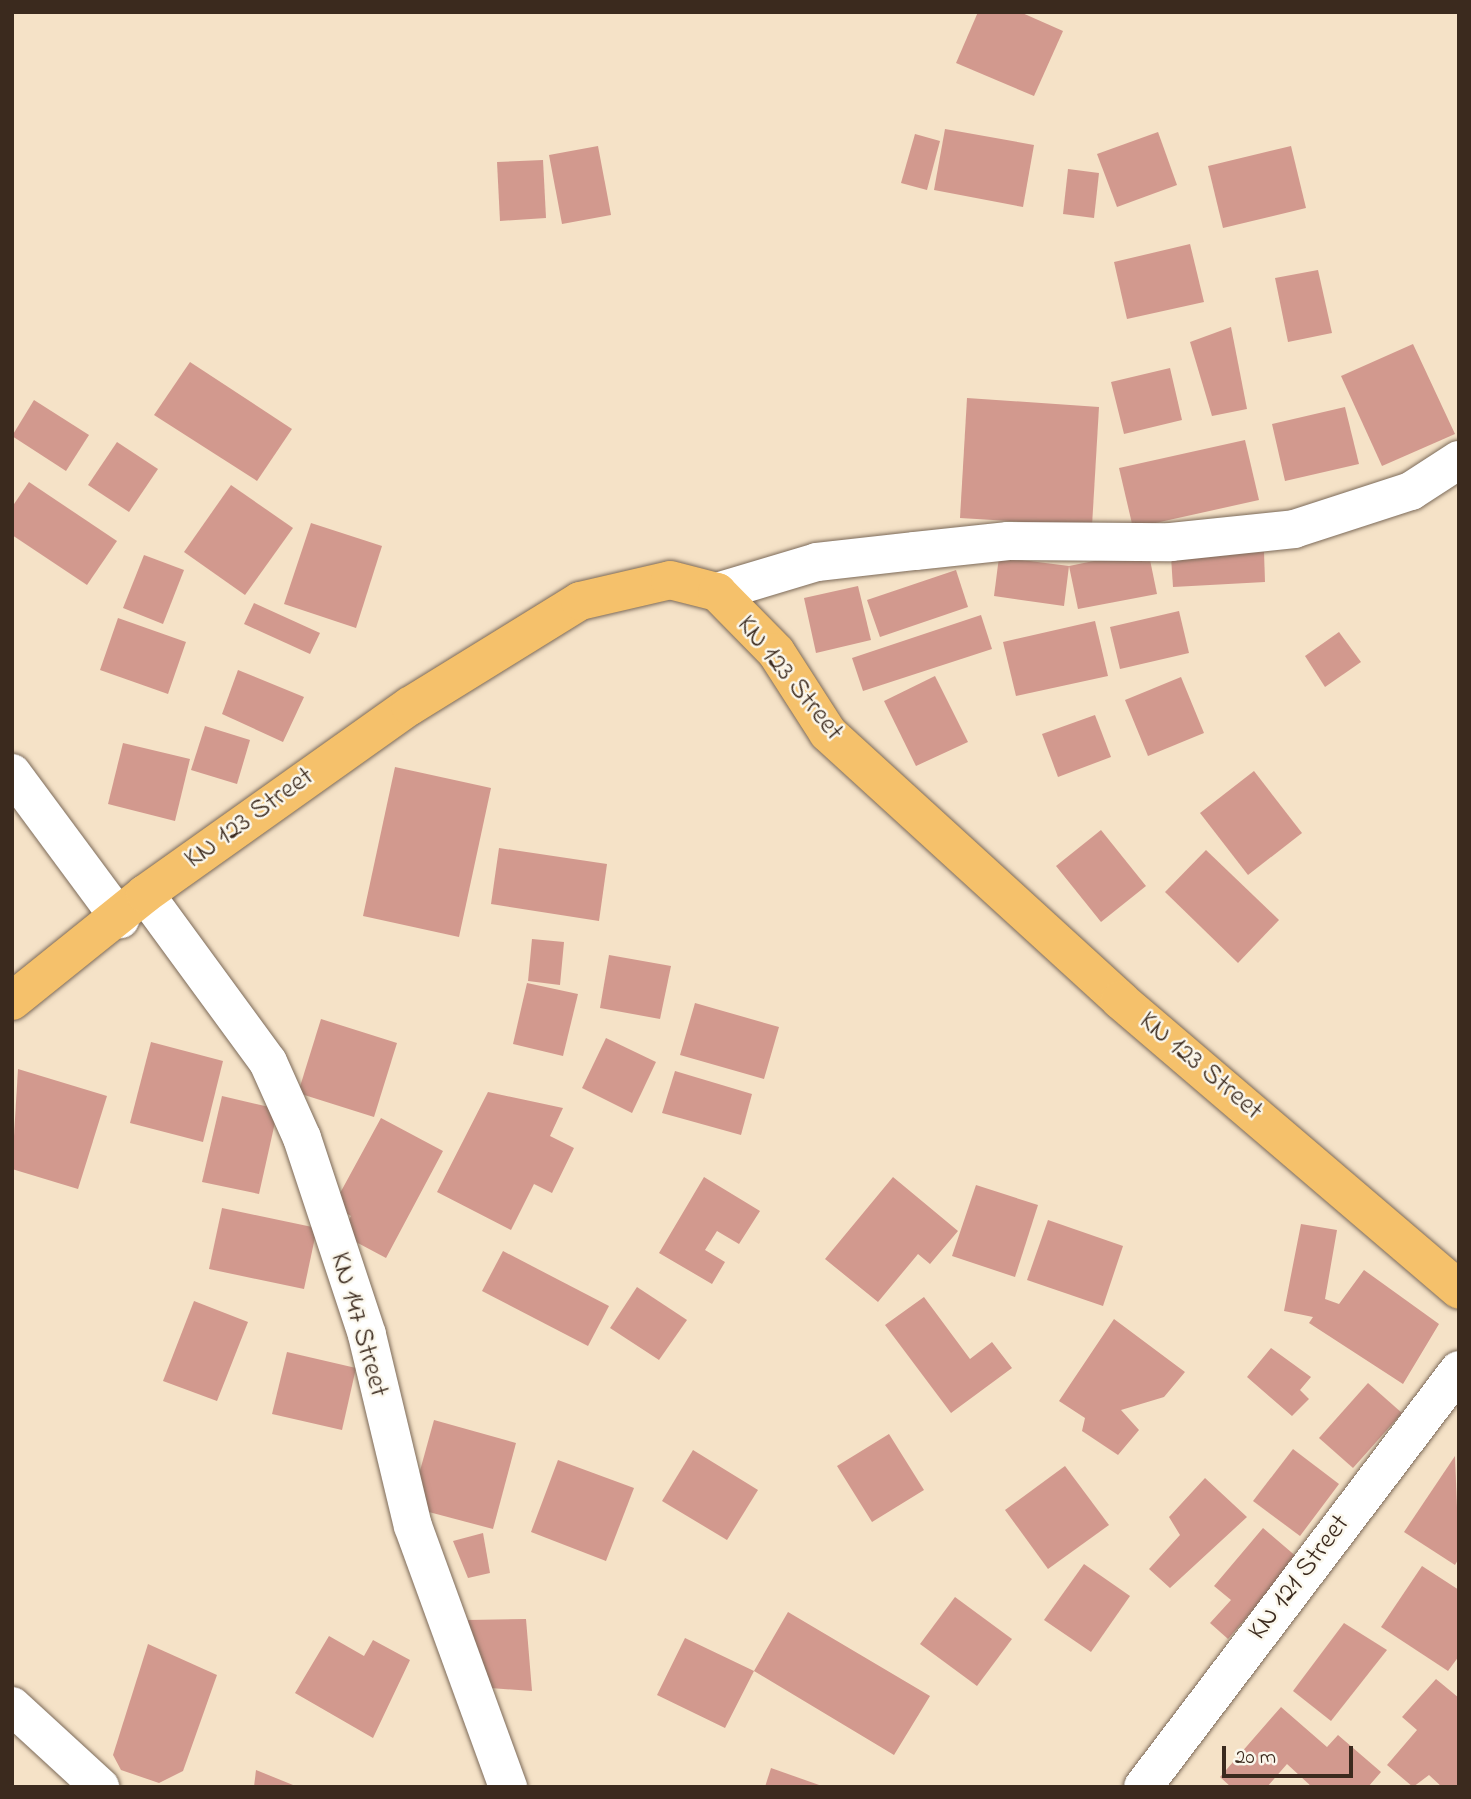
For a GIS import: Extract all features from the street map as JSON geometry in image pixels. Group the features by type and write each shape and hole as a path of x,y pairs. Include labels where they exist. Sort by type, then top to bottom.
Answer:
{"main road":[{"name":"KN 123 Street","path":"12,1001 133,906 410,706 580,601 670,580 717,592 776,652 828,733 1120,1000 1459,1290"}],"street":[{"path":"717,592 817,562 915,551 1008,541 1171,542 1294,528 1411,491 1459,460"},
{"name":"KN 147 Street","path":"12,773 133,906 268,1062 302,1138 367,1335 413,1526 508,1787"},
{"name":"KN 121 Street","path":"1143,1787 1459,1370"},
{"path":"12,1706 100,1787"}],"building":[{"path":"978,12 1020,12 1063,31 1034,96 956,63"},
{"path":"945,129 1034,145 1023,207 934,190"},
{"path":"1158,132 1177,185 1117,207 1097,154"},
{"path":"915,134 940,141 927,190 901,183"},
{"path":"598,146 611,215 562,224 549,155"},
{"path":"1291,146 1306,208 1223,228 1208,166"},
{"path":"543,160 546,218 500,221 497,162"},
{"path":"1068,169 1099,173 1094,218 1063,214"},
{"path":"1190,244 1204,302 1127,319 1114,262"},
{"path":"1318,270 1332,333 1288,342 1275,278"},
{"path":"1231,327 1247,409 1212,416 1190,342"},
{"path":"1413,344 1455,434 1382,466 1341,376"},
{"path":"190,362 292,429 257,481 154,415"},
{"path":"1170,368 1182,420 1124,434 1111,382"},
{"path":"967,398 1099,407 1092,526 960,518"},
{"path":"34,400 89,435 66,471 12,436"},
{"path":"1345,407 1359,464 1285,481 1272,424"},
{"path":"1245,440 1259,500 1133,528 1119,468"},
{"path":"117,442 158,469 129,512 88,485"},
{"path":"29,482 117,541 87,585 12,535 12,507"},
{"path":"231,485 293,528 245,595 184,552"},
{"path":"311,523 382,546 356,628 284,604"},
{"path":"1148,550 1157,594 1078,609 1069,566"},
{"path":"1264,552 1265,582 1173,587 1171,557"},
{"path":"144,555 184,570 163,624 123,608"},
{"path":"999,557 1069,566 1064,606 994,596"},
{"path":"956,570 968,607 880,637 867,600"},
{"path":"858,586 871,640 816,653 804,598"},
{"path":"254,603 320,633 310,654 244,624"},
{"path":"1179,611 1189,653 1120,669 1110,627"},
{"path":"981,615 992,649 863,691 852,658"},
{"path":"118,618 186,642 168,694 100,670"},
{"path":"1095,621 1108,676 1016,696 1003,642"},
{"path":"1339,632 1361,662 1325,687 1305,656"},
{"path":"238,670 304,697 283,742 222,714"},
{"path":"935,676 968,742 916,766 884,701"},
{"path":"1181,677 1204,733 1148,756 1125,700"},
{"path":"1095,715 1111,757 1058,777 1042,734"},
{"path":"205,726 250,740 237,784 191,770"},
{"path":"123,743 190,759 175,821 108,804"},
{"path":"395,767 491,788 459,937 363,916"},
{"path":"1254,771 1302,833 1248,875 1200,813"},
{"path":"1101,830 1146,886 1101,922 1056,866"},
{"path":"499,848 607,864 599,921 491,904"},
{"path":"1206,850 1279,920 1238,963 1165,892"},
{"path":"532,939 564,942 560,985 528,981"},
{"path":"609,955 671,966 660,1019 600,1008"},
{"path":"527,983 578,994 563,1056 513,1044"},
{"path":"695,1003 779,1027 764,1079 680,1055"},
{"path":"321,1019 397,1043 374,1117 298,1093"},
{"path":"606,1038 656,1062 632,1113 582,1088"},
{"path":"151,1042 223,1061 203,1142 130,1123"},
{"path":"18,1069 107,1096 78,1189 12,1169"},
{"path":"675,1071 752,1094 741,1135 662,1113"},
{"path":"488,1092 563,1108 550,1136 574,1148 552,1193 534,1184 511,1230 437,1192"},
{"path":"222,1096 278,1109 259,1194 202,1182"},
{"path":"381,1118 443,1151 386,1258 341,1234 351,1216 333,1206"},
{"path":"704,1177 760,1211 739,1244 717,1231 705,1250 725,1262 712,1284 659,1253"},
{"path":"893,1177 958,1231 930,1264 918,1254 878,1302 825,1259"},
{"path":"976,1185 1038,1205 1015,1277 952,1256"},
{"path":"222,1208 317,1228 304,1289 209,1269"},
{"path":"1048,1220 1123,1246 1103,1306 1027,1280"},
{"path":"1301,1224 1337,1230 1325,1299 1339,1304 1364,1270 1439,1324 1403,1384 1309,1323 1313,1317 1284,1311"},
{"path":"503,1251 609,1306 588,1346 482,1291"},
{"path":"637,1287 687,1320 659,1360 610,1328"},
{"path":"924,1297 970,1359 992,1342 1012,1368 951,1413 885,1325"},
{"path":"194,1301 248,1322 217,1401 163,1381"},
{"path":"1114,1319 1185,1372 1164,1397 1121,1410 1139,1430 1118,1455 1082,1431 1085,1418 1059,1401"},
{"path":"1271,1348 1311,1377 1300,1390 1309,1399 1292,1416 1247,1377"},
{"path":"287,1352 356,1368 342,1430 272,1414"},
{"path":"1368,1383 1402,1413 1353,1468 1319,1438"},
{"path":"434,1420 516,1443 493,1529 410,1507"},
{"path":"889,1434 924,1490 872,1522 837,1466"},
{"path":"1293,1449 1339,1484 1300,1536 1253,1501"},
{"path":"693,1450 758,1490 727,1540 662,1501"},
{"path":"1455,1456 1459,1558 1455,1565 1404,1532"},
{"path":"558,1460 634,1488 606,1561 531,1532"},
{"path":"1065,1466 1109,1525 1048,1569 1005,1510"},
{"path":"1205,1478 1247,1517 1170,1588 1149,1569 1180,1535 1169,1517"},
{"path":"1263,1528 1298,1558 1228,1639 1210,1623 1231,1600 1214,1586"},
{"path":"483,1533 490,1573 468,1578 453,1541"},
{"path":"1084,1564 1130,1596 1091,1652 1044,1620"},
{"path":"1422,1566 1459,1590 1459,1656 1448,1671 1381,1627"},
{"path":"955,1597 1012,1639 977,1686 920,1644"},
{"path":"788,1612 930,1696 894,1755 754,1671"},
{"path":"526,1619 532,1691 477,1687 467,1620"},
{"path":"1344,1623 1387,1650 1331,1721 1293,1691"},
{"path":"329,1636 364,1656 373,1640 410,1660 373,1738 295,1693"},
{"path":"685,1638 754,1671 725,1728 657,1695"},
{"path":"148,1644 217,1675 183,1771 159,1783 121,1770 113,1755"},
{"path":"1436,1679 1459,1698 1459,1787 1442,1787 1429,1775 1413,1787 1387,1765 1417,1730 1402,1717"},
{"path":"1281,1707 1327,1747 1338,1735 1381,1772 1368,1787 1312,1787 1287,1764 1267,1787 1231,1787 1220,1777"},
{"path":"771,1768 822,1786 822,1787 765,1787"},
{"path":"256,1770 298,1787 254,1787"}]}
